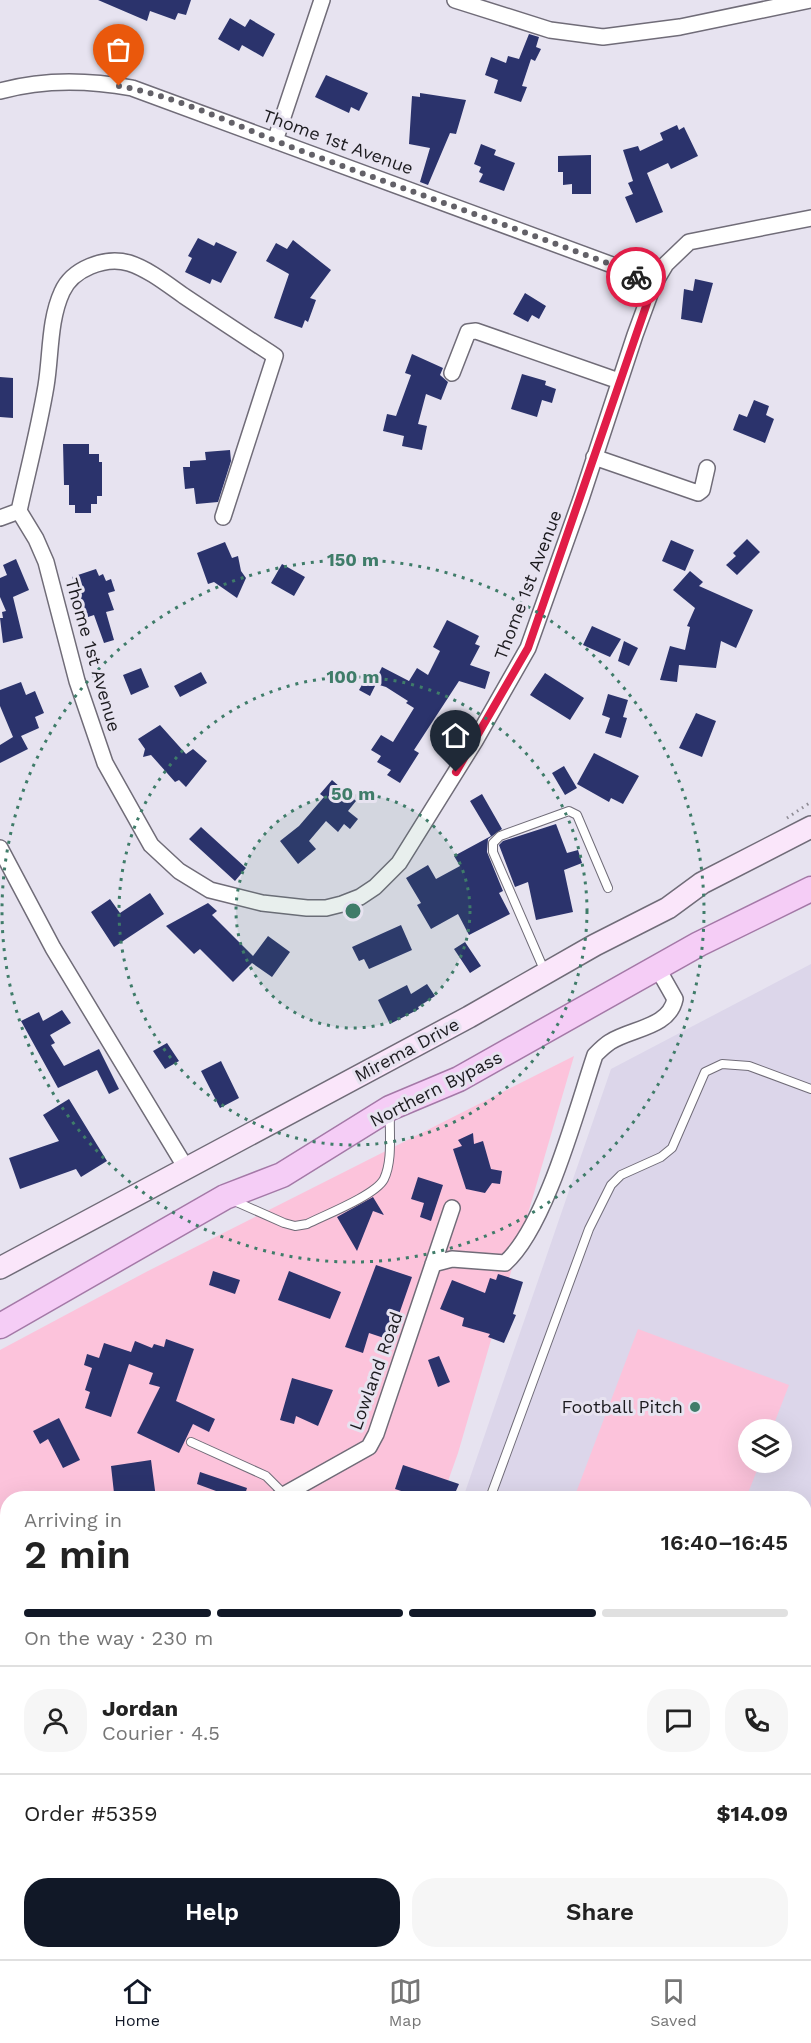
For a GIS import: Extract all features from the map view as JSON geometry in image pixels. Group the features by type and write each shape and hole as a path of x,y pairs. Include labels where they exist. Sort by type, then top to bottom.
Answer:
{"main road":[{"name":"Northern Bypass","path":"0,1326 225,1197 282,1174 390,1108 459,1079 699,944 811,889"}],"street":[{"path":"275,141 322,0"},
{"path":"455,0 549,30 603,37 680,27 810,0"},
{"name":"Thome 1st Avenue","path":"0,92 62,82 106,83 132,88 181,104 275,141 613,265 653,286"},
{"name":"Thome 1st Avenue","path":"18,511 36,539 46,562 77,681 105,763 151,845 179,872 210,890 262,903 326,908 360,897 389,876 414,842 528,648 653,286 666,264 689,242 811,218"},
{"path":"0,518 18,511 42,407 54,323 62,291 72,278 83,270 101,263 120,261 131,264 156,278 275,356 223,517"},
{"path":"452,373 468,332 476,331 619,381"},
{"path":"594,458 698,493 702,489 708,468"},
{"name":"Mirema Drive","path":"0,1268 546,974 595,945 668,908 702,883 811,827"},
{"path":"0,848 4,868 186,1168"},
{"path":"433,1264 452,1259 505,1263 516,1253 550,1188 595,1054 610,1042 660,1021 673,1010 675,999 658,969"},
{"name":"Lowland Road","path":"290,1491 369,1447 390,1396 452,1208"}],"lane":[{"path":"546,974 493,852 493,843 500,836 569,811 577,815 608,888"},
{"path":"492,1491 589,1229 611,1185 621,1174 661,1158 672,1148 705,1072 722,1064 749,1066 811,1089"},
{"path":"225,1197 295,1226 307,1224 374,1189 383,1180 388,1166 390,1108"},
{"path":"190,1442 266,1476 277,1491"}],"shaded area":[{"path":"811,964 811,1491 465,1491 611,1069"},
{"path":"574,1056 458,1453 444,1491 0,1491 0,1350 146,1272"},
{"name":"Football Pitch","path":"638,1329 789,1385 776,1419 738,1419 738,1473 756,1473 749,1491 577,1491"}],"building":[{"path":"98,0 191,0 186,15 178,13 175,20 150,11 147,21"},
{"path":"230,18 245,27 250,19 275,34 263,57 242,45 239,51 218,39"},
{"path":"529,34 539,37 536,47 541,49 535,61 531,59 522,86 527,87 521,102 494,93 498,80 485,75 491,57 506,63 508,56 519,59"},
{"path":"326,75 368,93 359,111 351,107 349,113 315,97"},
{"path":"420,93 466,100 456,134 450,133 428,185 420,182 430,148 409,144 412,96 420,97"},
{"path":"677,125 679,130 684,127 698,156 671,169 668,163 647,173 663,212 636,223 625,197 633,194 628,183 633,181 623,150 638,146 640,151 663,140 660,133"},
{"path":"481,144 496,150 494,155 515,163 504,191 479,182 483,174 479,172 481,167 474,164"},
{"path":"591,155 591,194 572,194 572,184 563,185 563,172 558,172 558,156"},
{"path":"198,238 214,246 216,242 237,252 221,283 212,279 210,284 185,272 192,258 188,256"},
{"path":"293,240 331,270 310,298 316,300 308,322 305,320 302,328 274,318 289,274 266,261 276,243 287,249"},
{"path":"695,279 713,283 702,323 681,319 684,289 693,291"},
{"path":"525,293 546,306 539,319 532,315 528,322 513,314"},
{"path":"412,354 443,368 440,375 448,382 441,400 426,394 418,424 427,426 422,450 402,446 404,436 383,431 387,414 396,416 411,375 405,373"},
{"path":"522,374 546,381 545,385 556,389 552,403 542,400 537,417 511,409"},
{"path":"0,377 13,378 13,418 0,417"},
{"path":"754,400 769,406 766,415 774,419 765,443 733,430 739,414 747,417"},
{"path":"63,444 89,444 89,454 99,454 99,462 102,462 102,496 97,496 97,504 91,504 91,513 75,513 75,505 69,505 69,485 64,485"},
{"path":"230,450 231,461 218,502 196,504 194,488 185,489 183,467 190,467 190,461 206,460 205,452"},
{"path":"747,539 760,552 737,575 726,565 736,556 733,553"},
{"path":"671,540 694,550 685,571 662,561"},
{"path":"225,542 232,558 238,556 241,571 246,578 237,598 214,582 208,584 197,553"},
{"path":"16,559 29,590 13,597 23,638 3,643 0,618 3,618 2,612 6,611 0,597 0,578 7,575 3,565"},
{"path":"282,564 305,577 294,596 271,583"},
{"path":"96,569 99,576 103,574 106,581 111,579 115,591 108,593 114,610 106,612 114,640 104,643 94,615 88,617 72,577"},
{"path":"690,571 703,582 699,586 753,610 736,648 721,641 716,668 679,665 677,682 660,680 670,646 685,650 690,627 687,626 695,608 673,590"},
{"path":"447,620 479,636 475,644 480,646 470,665 490,672 485,689 459,681 414,750 419,753 400,783 387,775 391,770 377,762 381,756 371,750 381,735 393,742 414,708 406,703 408,701 386,687 376,684 370,696 359,690 367,676 375,681 382,667 409,681 417,668 428,675 440,651 433,647"},
{"path":"592,626 621,639 610,657 583,645"},
{"path":"624,641 638,648 629,666 618,661"},
{"path":"141,668 149,687 131,695 123,675"},
{"path":"201,672 207,683 180,697 174,686"},
{"path":"545,673 584,698 570,720 530,695"},
{"path":"21,682 26,695 35,691 44,713 35,717 39,728 21,736 28,749 0,763 0,745 13,737 0,706 0,690"},
{"path":"608,694 628,700 623,717 627,718 621,738 605,733 610,718 602,715"},
{"path":"696,713 716,721 702,757 679,748"},
{"path":"160,725 186,754 193,749 207,761 186,787 179,780 175,782 151,755 143,757 145,749 138,739"},
{"path":"594,753 639,776 623,804 611,798 609,802 577,784"},
{"path":"564,766 577,788 565,795 552,773"},
{"path":"332,780 356,801 348,811 358,819 350,829 344,824 338,832 326,821 309,841 316,849 298,864 280,841 299,826 324,797 320,794"},
{"path":"482,794 502,829 488,839 487,852 503,891 499,893 510,914 469,935 458,914 431,929 417,905 421,903 406,878 428,865 436,879 460,866 454,856 491,836 470,801"},
{"path":"556,824 567,853 578,850 582,863 564,870 573,912 536,920 528,882 515,887 499,845 503,841"},
{"path":"201,827 246,868 235,881 189,839"},
{"path":"150,893 164,914 114,947 91,912 110,899 120,913"},
{"path":"208,903 217,911 212,915 253,956 268,936 290,952 272,977 252,963 233,982 200,949 194,954 166,926"},
{"path":"401,925 412,950 369,969 364,959 359,961 352,947"},
{"path":"465,942 481,966 470,973 454,949"},
{"path":"427,984 435,996 418,1007 419,1009 390,1024 378,1000 407,985 411,994"},
{"path":"62,1010 71,1023 50,1035 55,1043 51,1045 64,1066 99,1049 119,1089 109,1094 97,1070 58,1088 21,1021 39,1012 43,1021"},
{"path":"167,1043 179,1061 165,1069 153,1051"},
{"path":"221,1061 239,1098 220,1108 201,1071"},
{"path":"69,1099 107,1161 81,1177 76,1169 20,1189 9,1158 59,1141 43,1115"},
{"path":"473,1133 474,1144 483,1141 491,1169 502,1171 500,1184 492,1183 485,1193 466,1189 453,1149 462,1146 458,1140"},
{"path":"418,1177 443,1185 431,1221 420,1217 424,1203 411,1199"},
{"path":"373,1197 384,1215 373,1211 357,1251 337,1217"},
{"path":"376,1265 412,1277 390,1340 369,1333 363,1353 345,1347"},
{"path":"213,1271 240,1280 235,1294 209,1285"},
{"path":"289,1271 341,1292 330,1319 278,1300"},
{"path":"498,1274 523,1282 513,1314 516,1315 504,1343 488,1337 490,1334 462,1326 464,1318 440,1309 452,1280 485,1293 490,1278 496,1280"},
{"path":"166,1339 194,1349 176,1401 215,1419 209,1432 193,1424 179,1453 137,1433 160,1387 149,1384 153,1373 129,1364 111,1417 85,1408 90,1392 85,1390 92,1368 84,1365 87,1354 99,1358 104,1343 131,1352 135,1341 152,1348 154,1344 164,1347"},
{"path":"439,1356 450,1382 438,1387 428,1360"},
{"path":"292,1378 333,1390 318,1426 296,1416 294,1424 280,1420"},
{"path":"59,1418 80,1460 63,1468 48,1439 40,1444 33,1431"},
{"path":"151,1460 155,1491 114,1491 111,1466"},
{"path":"403,1465 459,1484 456,1491 395,1489"},
{"path":"200,1472 247,1488 246,1491 216,1491 197,1484"}],"way so far":[{"path":"119,86 181,104 258,135 392,182 623,269 636,277"}],"place":[{"name":"Football Pitch","path":"695,1407"}],"route":[{"path":"456,772 528,648 565,547 612,400 653,286 636,277"}]}
